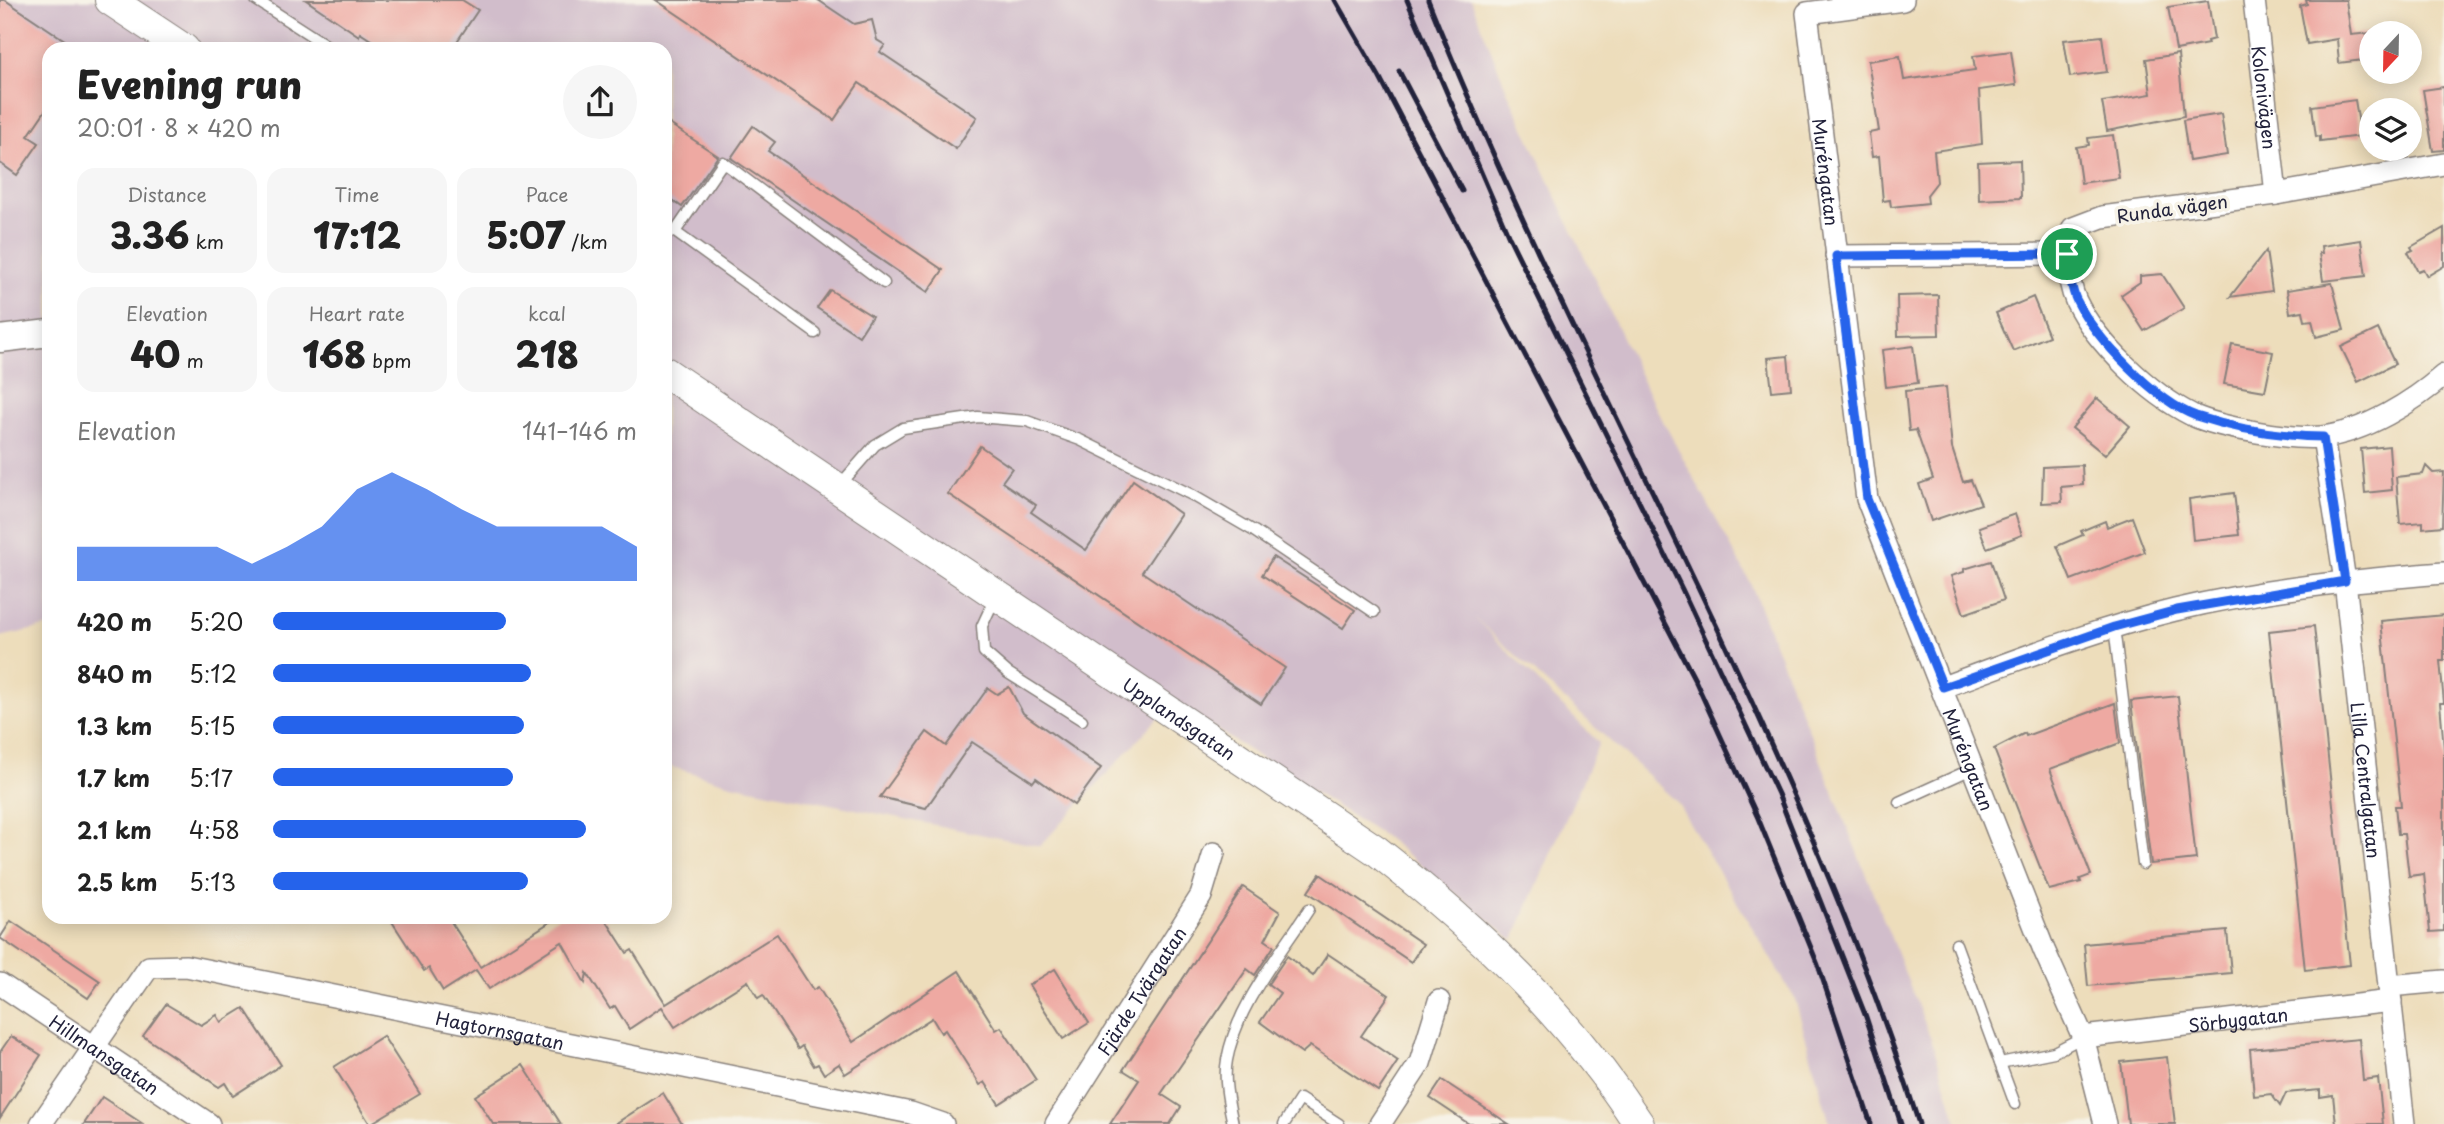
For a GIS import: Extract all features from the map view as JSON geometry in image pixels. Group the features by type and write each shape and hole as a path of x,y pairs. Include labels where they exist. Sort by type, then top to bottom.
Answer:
{"main road":[{"path":"110,0 173,42"},
{"name":"Upplandsgatan","path":"672,377 1377,851 1444,903 1522,976 1607,1074 1640,1124"}],"street":[{"path":"1807,7 1903,0"},
{"name":"Kolonivägen","path":"2254,0 2276,194"},
{"name":"Muréngatan","path":"1807,7 1867,499 2044,950 2083,1037 2105,1124"},
{"name":"Runda vägen","path":"2067,254 2073,228 2102,217 2276,194 2444,164"},
{"path":"1836,256 2067,254 2075,300 2105,342 2138,378 2193,415 2274,436 2323,437 2353,429 2390,412 2426,390 2444,375"},
{"path":"0,340 42,334"},
{"name":"Lilla Centralgatan","path":"2323,437 2345,581 2404,1124"},
{"path":"1943,687 2114,627 2177,610 2345,581 2444,573"},
{"name":"Fjärde Tvärgatan","path":"1056,1124 1201,896 1214,853"},
{"name":"Hagtornsgatan","path":"94,1048 149,967 186,966 911,1113 943,1124"},
{"name":"Sörbygatan","path":"2083,1037 2390,993 2444,981"},
{"name":"Hillmansgatan","path":"0,984 209,1124"},
{"path":"1380,1124 1420,1063 1439,1001"},
{"path":"41,1124 94,1048"}],"lane":[{"path":"256,0 321,42"},
{"path":"672,228 723,162 884,283"},
{"path":"672,232 815,333"},
{"path":"837,488 875,445 903,428 978,417 1027,421 1080,440 1192,495 1254,531 1374,612"},
{"path":"996,596 982,626 984,652 1008,673 1082,720"},
{"path":"2114,627 2143,864"},
{"path":"1899,802 1974,768"},
{"path":"1233,1124 1228,1103 1226,1062 1241,1015 1309,909"},
{"path":"1956,944 2015,1104"},
{"path":"2000,1063 2054,1052 2083,1037"},
{"path":"1284,1124 1300,1099 1339,1124"}],"shaded area":[{"path":"0,0 1471,0 1508,93 1650,397 1750,582 1931,1039 1958,1124 1830,1124 1795,999 1677,802 1474,617 1599,743 1513,940 1388,839 1173,702 1040,846 731,784 672,767 672,42 42,42 42,628 0,637"}],"building":[{"path":"0,0 5,0 68,42 42,42 42,115 28,136 39,143 17,175 0,163"},
{"path":"306,0 462,0 478,10 457,42 374,42 360,33 359,36"},
{"path":"656,0 818,0 854,24 872,20 877,40 885,45 880,52 977,117 956,149 859,83 834,120"},
{"path":"2306,0 2346,0 2351,35 2359,34 2359,60 2339,63 2337,39 2307,44 2300,6 2307,4"},
{"path":"2208,1 2214,39 2207,41 2208,44 2176,50 2168,7"},
{"path":"2102,36 2107,72 2070,77 2064,40"},
{"path":"2011,51 2016,85 1979,90 1982,144 1934,151 1937,182 1927,195 1928,203 1891,207 1890,200 1883,201 1879,156 1872,157 1869,133 1879,131 1868,61 1900,56 1904,80 1975,70 1973,56"},
{"path":"2178,54 2184,116 2107,131 2102,102 2151,94 2146,59"},
{"path":"2444,87 2444,150 2433,151 2423,90"},
{"path":"2355,100 2359,136 2320,141 2320,136 2316,137 2312,106"},
{"path":"2221,114 2227,155 2189,161 2183,120"},
{"path":"672,126 718,156 682,207 672,200"},
{"path":"753,126 775,142 768,151 943,270 928,292 731,158"},
{"path":"2113,135 2119,178 2081,183 2076,147 2089,145 2088,138"},
{"path":"2020,160 2021,198 1979,200 1978,162"},
{"path":"2444,228 2444,266 2427,276 2423,269 2418,271 2408,252 2413,250 2411,247"},
{"path":"2361,240 2366,276 2323,281 2319,253 2322,253 2321,246"},
{"path":"2266,251 2272,291 2230,297"},
{"path":"2162,274 2184,308 2144,331 2121,295 2140,282 2140,276"},
{"path":"2332,283 2344,330 2316,337 2312,320 2305,321 2303,311 2290,313 2287,290"},
{"path":"830,290 872,316 859,336 817,308"},
{"path":"1938,295 1939,335 1898,336 1897,296"},
{"path":"2033,297 2049,336 2013,351 1996,313"},
{"path":"2378,329 2395,364 2358,382 2341,347"},
{"path":"2232,344 2273,352 2265,391 2224,384"},
{"path":"1913,346 1918,383 1886,387 1882,350"},
{"path":"1788,356 1791,389 1772,391 1768,358"},
{"path":"1946,387 1952,448 1963,482 1971,480 1981,504 1931,521 1919,484 1933,479 1916,430 1909,431 1905,391"},
{"path":"2097,398 2130,426 2105,455 2072,428"},
{"path":"980,446 1012,468 1002,482 1036,505 1031,512 1086,550 1133,480 1181,514 1142,572 1285,668 1261,704 948,494"},
{"path":"2389,446 2392,490 2365,493 2361,449"},
{"path":"2082,465 2083,485 2061,487 2062,502 2042,503 2043,467"},
{"path":"2426,466 2433,473 2444,472 2442,526 2423,528 2423,522 2400,524 2396,477 2423,474"},
{"path":"2234,493 2239,535 2193,540 2189,499"},
{"path":"2015,514 2022,535 1987,548 1979,527"},
{"path":"2132,517 2145,552 2071,580 2057,546 2083,535 2081,531 2105,521 2107,527"},
{"path":"1273,557 1355,610 1343,628 1262,575"},
{"path":"1991,561 2004,600 1964,614 1951,576"},
{"path":"2444,615 2444,661 2440,661 2444,703 2440,703 2444,749 2444,931 2430,932 2424,874 2409,876 2404,834 2398,834 2395,806 2401,806 2381,621"},
{"path":"2314,626 2350,965 2305,970 2269,631"},
{"path":"1009,687 1023,713 1101,768 1074,805 1036,778 1033,782 972,742 926,808 880,797 927,732 946,746 988,688 997,694"},
{"path":"2178,696 2196,859 2151,864 2131,701"},
{"path":"2115,703 2120,743 2050,769 2091,875 2080,879 2081,882 2049,890 1994,749 2025,733 2026,736"},
{"path":"1320,874 1423,944 1411,962 1308,892"},
{"path":"1243,887 1280,912 1265,940 1274,946 1255,975 1247,969 1161,1094 1181,1107 1170,1124 1110,1124 1139,1080 1123,1070"},
{"path":"11,921 100,981 88,998 0,938"},
{"path":"394,924 452,924 480,967 547,924 608,924 627,953 632,950 666,1004 777,934 813,990 818,987 853,1042 959,971 996,1030 1001,1027 1036,1080 999,1104 985,1082 980,1085 945,1030 941,1033 932,1018 845,1074 839,1064 824,1074 818,1064 814,1066 802,1046 798,1049 763,995 758,998 748,981 675,1027 662,1007 629,1029 615,1006 610,1009 587,973 585,983 562,942 489,989 476,970 443,991 429,968 424,971"},
{"path":"2227,931 2231,973 2088,986 2084,944"},
{"path":"1328,954 1389,995 1361,1036 1398,1061 1378,1091 1310,1046 1302,1053 1260,1022 1280,993 1268,984 1287,956 1313,976"},
{"path":"1055,969 1089,1023 1063,1039 1029,985"},
{"path":"166,1004 201,1025 217,1015 221,1022 244,1008 281,1065 233,1096 225,1083 219,1087 143,1036"},
{"path":"11,1036 41,1055 0,1118 0,1052"},
{"path":"383,1036 420,1094 370,1124 334,1067"},
{"path":"2359,1039 2363,1080 2378,1078 2383,1124 2336,1124 2333,1095 2320,1097 2320,1090 2286,1093 2280,1106 2271,1094 2254,1096 2250,1049"},
{"path":"2167,1057 2175,1124 2128,1124 2121,1062"},
{"path":"523,1065 561,1124 493,1124 475,1096"},
{"path":"1442,1080 1509,1124 1469,1124 1430,1098"},
{"path":"663,1093 682,1124 615,1124"},
{"path":"102,1097 143,1124 84,1124"}],"railway":[{"path":"1335,0 1380,78 1695,680 1758,818 1818,965 1871,1124"},
{"path":"1407,0 1509,237 1682,589 1778,794 1866,1017 1901,1124"},
{"path":"1428,0 1551,281 1749,696 1811,836 1869,979 1919,1124"},
{"path":"1399,71 1462,191"}],"route":[{"path":"2067,254 2075,300 2105,342 2138,378 2193,415 2274,436 2323,437 2345,581 2177,610 2114,627 1943,687 1867,499 1836,256 2067,254"}]}
